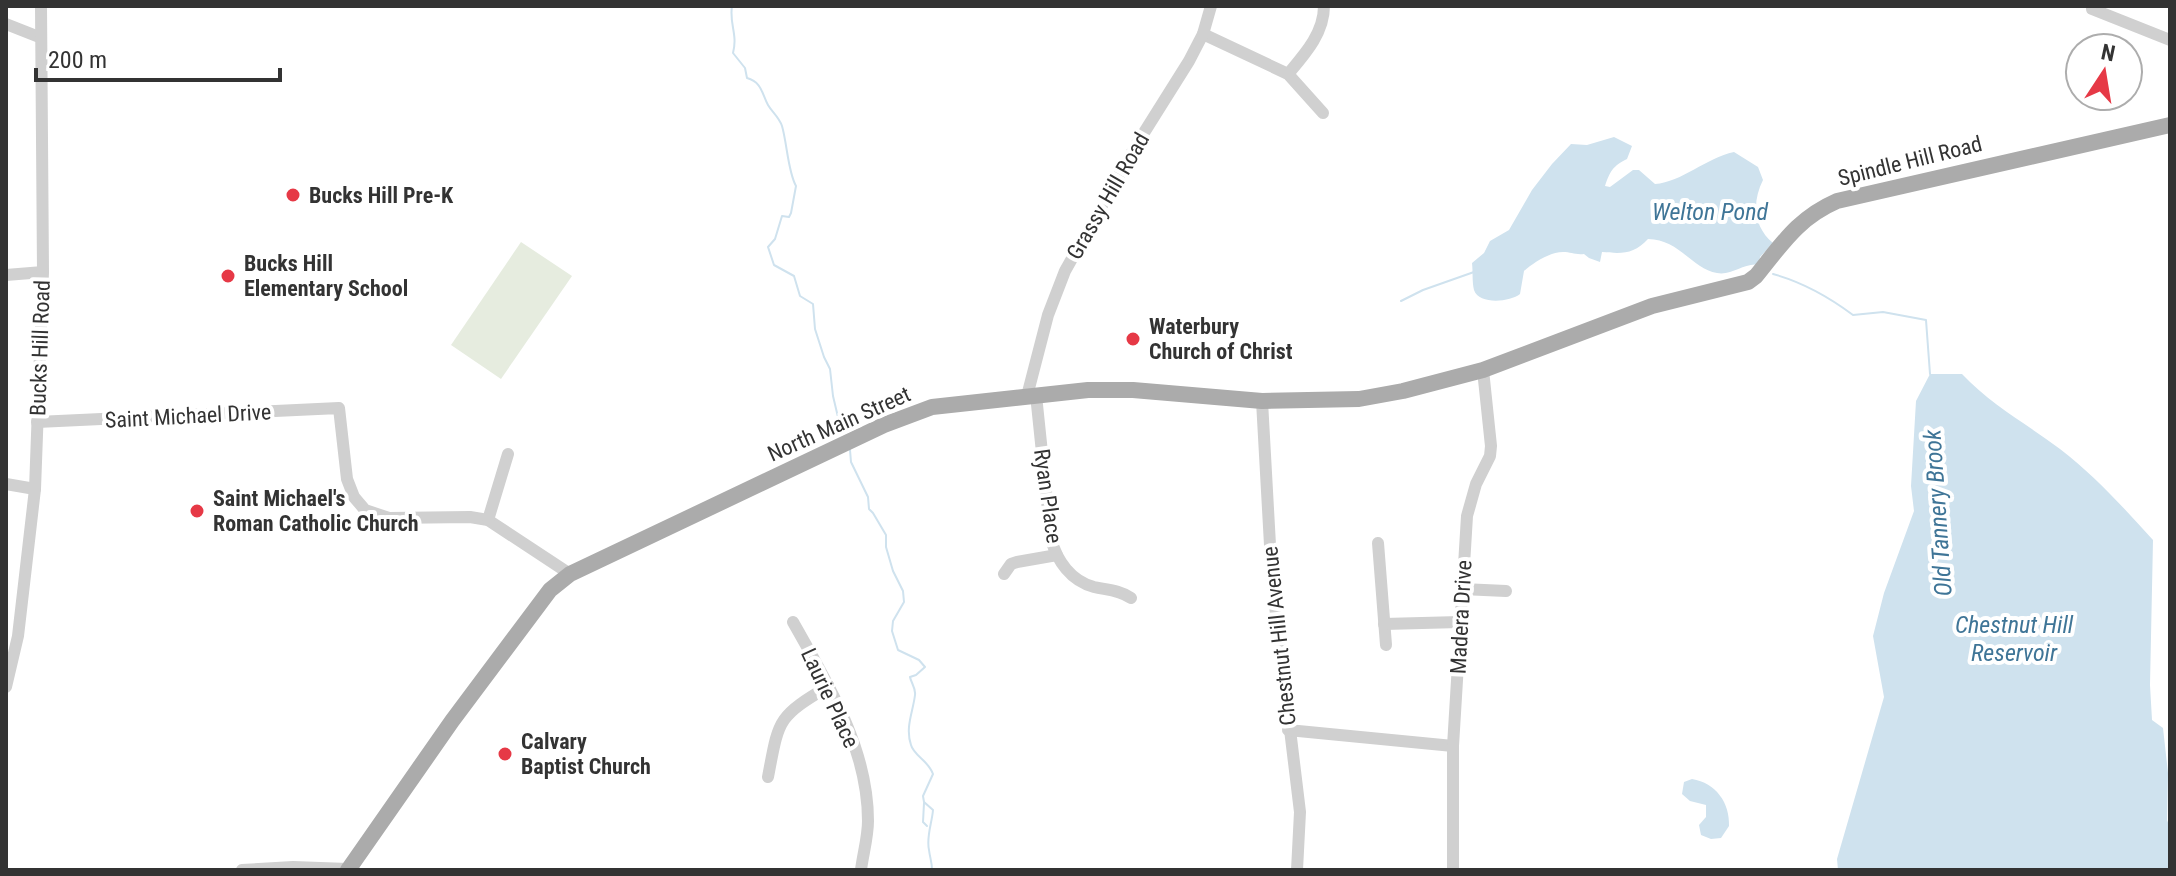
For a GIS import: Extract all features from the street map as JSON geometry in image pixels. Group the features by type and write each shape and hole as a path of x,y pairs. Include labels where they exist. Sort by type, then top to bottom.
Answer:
{"main road":[{"name":"Spindle Hill Road","path":"1510,357 1652,306 1748,282 1798,225 1809,215 1837,201 1995,163 2168,129"},
{"name":"North Main Street","path":"348,870 550,590 570,574 884,425 932,407 1088,390 1133,390 1262,401 1359,399 1483,370 1510,357"}],"street":[{"name":"Bucks Hill Road","path":"6,687 18,636 35,489 43,272 41,6"},
{"name":"Grassy Hill Road","path":"1032,396 1048,315 1065,271 1135,147 1189,61 1203,34 1211,6"},
{"path":"1288,74 1307,52 1324,22 1324,6"},
{"path":"2092,8 2170,40"},
{"path":"6,24 39,37"},
{"path":"1203,34 1288,74 1323,113"},
{"path":"6,275 43,272"},
{"name":"Madera Drive","path":"1453,870 1453,746 1467,516 1491,446 1483,370"},
{"name":"Ryan Place","path":"1032,396 1051,539 1057,555 1066,569 1083,582 1119,591 1131,598"},
{"name":"Chestnut Hill Avenue","path":"1262,401 1272,581 1300,812 1297,870"},
{"name":"Saint Michael Drive","path":"37,422 339,408 347,479 354,497 365,510 389,518 470,517 488,520"},
{"path":"508,454 488,520 570,574"},
{"path":"6,484 35,489"},
{"path":"1378,543 1386,645"},
{"path":"1004,574 1011,564 1057,555"},
{"path":"1462,589 1506,591"},
{"name":"Laurie Place","path":"793,622 829,686 852,736 863,779 868,822 861,870"},
{"path":"1384,624 1460,622"},
{"path":"768,777 776,736 783,719 795,706 829,686"},
{"path":"1288,730 1453,746"},
{"path":"242,870 293,867 348,870"}],"shaded area":[{"path":"521,242 572,276 501,379 451,345"}],"water":[{"name":"Welton Pond","path":"1614,137 1632,146 1627,159 1613,170 1605,186 1610,187 1633,170 1639,170 1655,184 1665,182 1734,152 1758,167 1763,180 1756,213 1761,229 1773,243 1760,257 1759,265 1717,273 1700,266 1668,244 1648,239 1628,252 1602,252 1600,262 1584,254 1553,254 1524,271 1520,294 1515,297 1495,301 1477,295 1473,287 1472,263 1484,253 1490,241 1509,230 1532,190 1552,164 1571,144 1587,145"},
{"name":"Chestnut Hill Reservoir","path":"1930,374 1962,374 1997,405 2073,459 2153,540 2150,685 2152,720 2163,728 2168,773 2170,870 1838,870 1837,859 1884,697 1873,636 1884,593 1914,511 1911,486 1916,401"},
{"path":"1692,779 1715,790 1724,802 1729,826 1721,838 1711,839 1701,835 1699,825 1706,817 1706,805 1690,801 1682,794 1684,782"}],"waterway":[{"path":"732,6 733,53 745,68 747,78 759,85 781,123 796,186 791,213 789,217 782,216 775,239 768,247 774,265 794,276 800,296 813,304 815,329 830,369 842,434"},
{"name":"Old Tannery Brook","path":"1401,301 1474,272"},
{"name":"Old Tannery Brook","path":"1773,274 1815,291 1853,315 1883,312 1926,320 1930,374"},
{"path":"850,450 851,462 868,497 869,509 886,535 893,571 903,591 904,602 893,621 892,631 898,650 919,660 925,667 910,677 915,692 909,738 913,749 933,774 923,796 924,802 933,810 928,840 932,870"},
{"path":"924,803 923,822 927,826"}],"place":[{"name":"Bucks Hill Pre-K","path":"293,195"},
{"name":"Bucks Hill Elementary School","path":"228,276"},
{"name":"Waterbury Church of Christ","path":"1133,339"},
{"name":"Saint Michael's Roman Catholic Church","path":"197,511"},
{"name":"Calvary Baptist Church","path":"505,754"}]}
